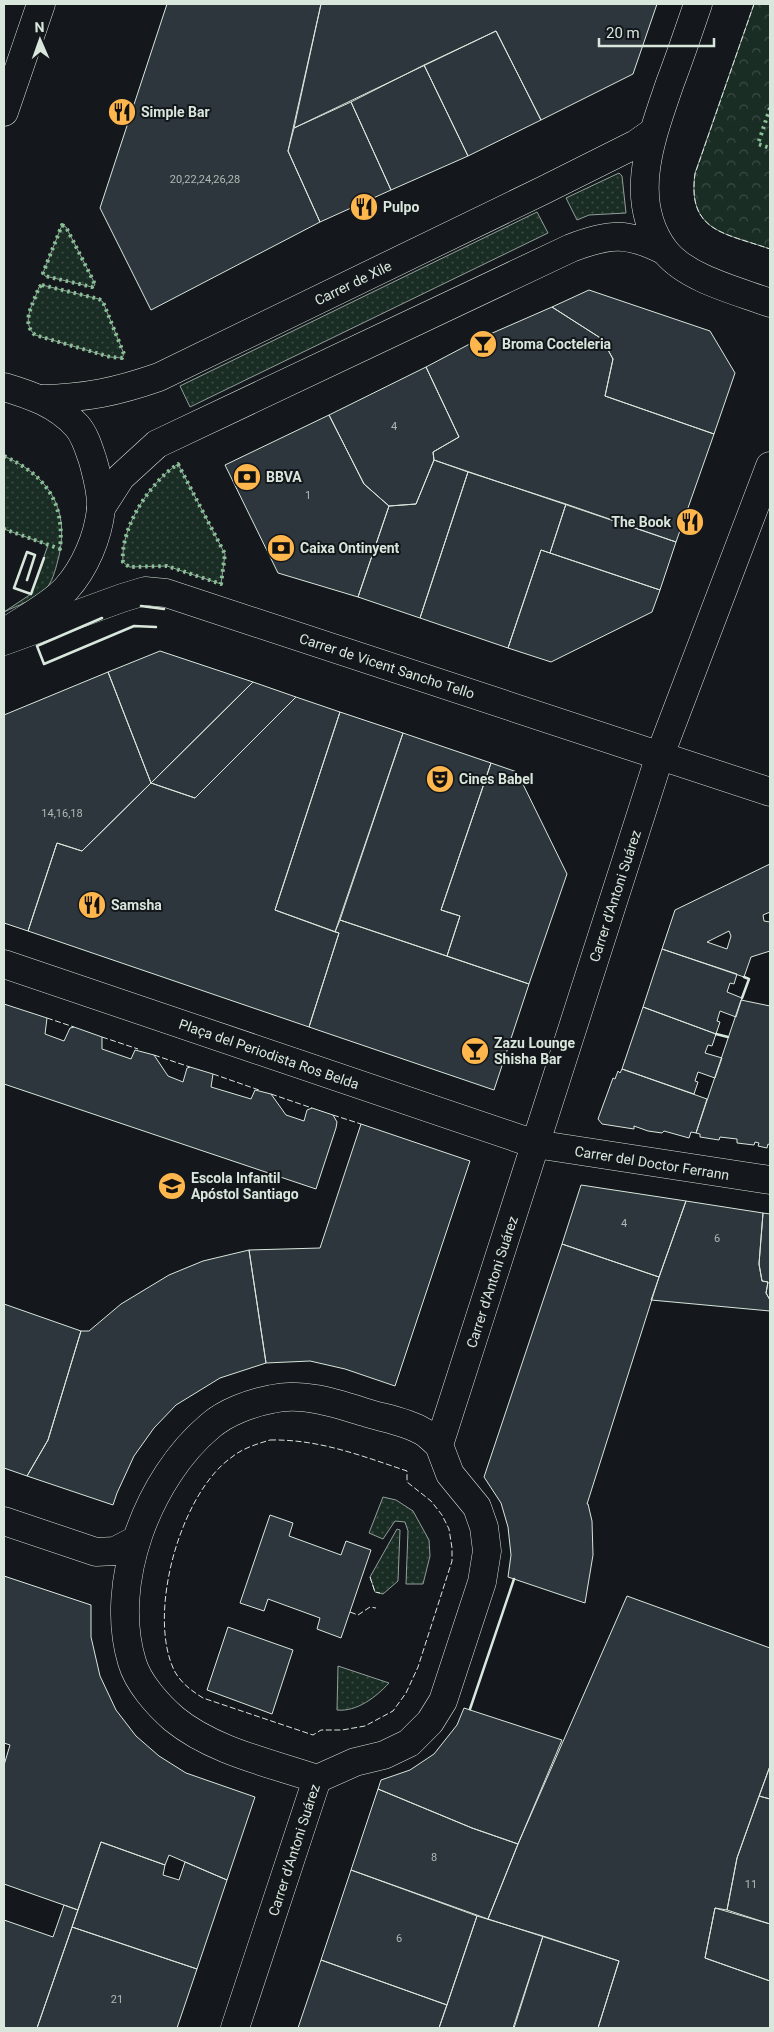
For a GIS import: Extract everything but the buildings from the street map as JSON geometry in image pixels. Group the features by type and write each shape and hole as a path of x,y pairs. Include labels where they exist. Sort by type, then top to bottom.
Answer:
{"street":[{"path":"4,112 41,4"},
{"path":"666,252 647,213 646,162 653,132 698,4"},
{"name":"Carrer de Xile","path":"41,399 80,398 119,391 159,377 544,190 636,144 653,132"},
{"path":"101,508 121,477 157,444 571,248 598,237 629,236 666,252 685,268 710,282 770,303"},
{"path":"4,387 41,399 61,412 78,427 89,450 96,472 101,508 96,531 84,564 66,589 43,608 4,633"},
{"name":"Carrer d'Antoni Suárez","path":"235,2028 317,1779 355,1762 384,1755 409,1742 430,1722 443,1701 482,1582 487,1551 484,1527 477,1507 450,1474 439,1445 660,755 770,466"},
{"name":"Carrer de Vicent Sancho Tello","path":"4,641 145,591 166,593 770,792"},
{"name":"Plaça del Periodista Ros Belda","path":"4,964 534,1144"},
{"name":"Carrer del Doctor Ferrann","path":"534,1144 770,1180"},
{"path":"317,1779 230,1749 198,1735 174,1719 148,1691 132,1664 125,1633 125,1596 136,1540 168,1474 190,1445 211,1424 240,1408 273,1398 301,1396 336,1403 421,1430 439,1445"},
{"path":"4,1520 96,1552 115,1551 136,1540"}],"green space":[{"path":"754,4 770,4 770,249 738,239 713,227 703,219 697,208 694,193 695,173"},
{"path":"619,173 622,176 626,213 589,215 577,220 566,198"},
{"path":"537,212 548,233 190,407 180,386"},
{"path":"62,225 66,227 93,280 95,285 92,287 45,276 43,273"},
{"path":"42,285 99,299 103,302 124,354 122,358 110,357 35,335 31,330 28,318 39,287"},
{"path":"4,456 32,473 52,495 58,508 62,538 56,568 47,588 32,599 4,612 31,594 48,545 4,529"},
{"path":"178,464 225,554 221,584 167,566 129,567 123,562 126,535 139,507 157,482"},
{"path":"383,1497 396,1500 413,1511 429,1540 430,1556 423,1584 406,1584 408,1531 405,1522 395,1521 383,1539 369,1533"},
{"path":"397,1529 400,1530 398,1581 383,1594 375,1592 370,1577"},
{"path":"338,1666 389,1683 359,1706 352,1709 337,1710"}],"hedge":[{"path":"770,108 758,144 770,148"},
{"path":"62,225 66,227 93,280 95,285 92,287 45,276 43,273 62,225"},
{"path":"42,285 99,299 103,302 124,354 122,358 110,357 35,335 31,330 28,318 39,287 42,285"},
{"path":"4,456 31,472 49,492 59,517 61,532 60,549 4,529"},
{"path":"178,464 225,554 221,584 167,566 129,567 123,562 126,535 139,507 157,482 178,464"}],"fence":[{"path":"754,4 695,174 694,193 697,208 703,219 713,227 724,234 770,249"},
{"path":"47,1018 74,1027"},
{"path":"102,1037 138,1049"},
{"path":"154,1055 190,1067"},
{"path":"213,1074 259,1090"},
{"path":"271,1094 312,1108"},
{"path":"333,1115 361,1124"},
{"path":"270,1440 288,1440 323,1445 407,1471 407,1482 431,1501 442,1515 449,1529 452,1561 418,1667 406,1693 393,1711 365,1726 342,1730 321,1730 313,1735 203,1698 188,1687 175,1672 167,1648 164,1620 167,1589 173,1557 183,1526 197,1498 213,1474 236,1454 270,1440"},
{"path":"370,1577 375,1592 380,1593"},
{"path":"350,1612 358,1615 370,1607 376,1608"}],"wall":[{"path":"27,580 35,555 27,552 14,588 31,594 44,558"},
{"path":"141,606 164,609"},
{"path":"102,618 37,646 44,664 134,626 156,627"},
{"path":"742,998 749,979 744,977"},
{"path":"716,1034 728,1037"},
{"path":"470,1709 514,1579"}],"place":[{"name":"Simple Bar","path":"122,112"},
{"name":"Pulpo","path":"364,207"},
{"name":"Broma Cocteleria","path":"483,344"},
{"name":"BBVA","path":"247,477"},
{"name":"The Book","path":"690,522"},
{"name":"Caixa Ontinyent","path":"281,548"},
{"name":"Cines Babel","path":"440,779"},
{"name":"Samsha","path":"92,905"},
{"name":"Zazu Lounge Shisha Bar","path":"475,1051"},
{"name":"Escola Infantil Apóstol Santiago","path":"172,1186"}]}
